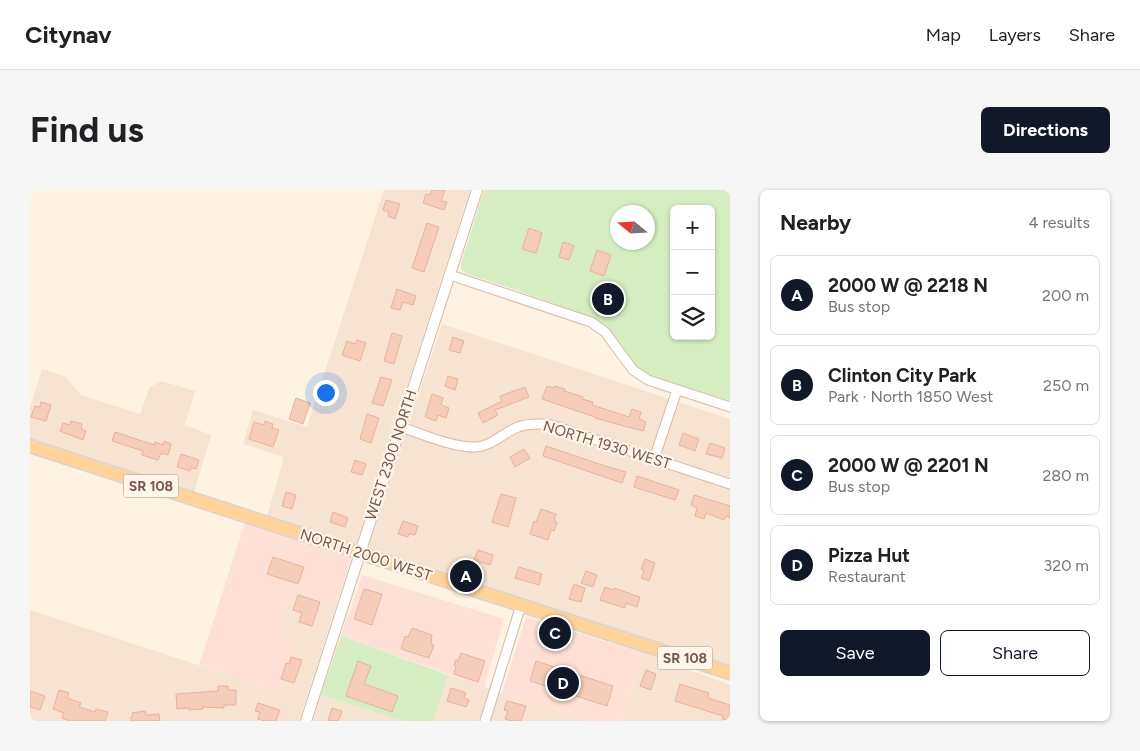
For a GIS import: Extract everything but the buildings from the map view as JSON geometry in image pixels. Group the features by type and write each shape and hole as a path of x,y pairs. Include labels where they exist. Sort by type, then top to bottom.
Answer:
{"main road":[{"name":"NORTH 2000 WEST","path":"30,446 730,673"}],"street":[{"name":"WEST 2300 NORTH","path":"306,721 477,190"},
{"path":"450,275 591,322 605,332 633,370 648,380 730,407"},
{"path":"654,459 677,390"},
{"name":"NORTH 1930 WEST","path":"401,427 459,446 477,447 494,442 518,427 548,424 730,484"},
{"path":"485,721 521,606"}],"shaded area":[{"path":"384,190 470,190 356,546 267,517 284,457 243,444 253,410 307,427"},
{"path":"442,324 730,419 730,667 368,549"},
{"path":"42,369 66,377 81,395 140,414 150,387 161,381 195,391 185,425 211,435 194,493 30,440 30,408"},
{"path":"245,523 351,558 337,603 298,592 292,594 279,633 295,638 277,691 199,665"},
{"path":"362,575 504,619 484,687 341,636"},
{"path":"298,592 337,603 299,721 30,721 30,610 277,691 295,638 279,633 292,594"},
{"path":"526,617 643,653 621,721 589,721 502,693"},
{"path":"643,653 730,685 730,721 621,721"},
{"path":"448,675 589,721 433,721"},
{"path":"321,695 403,721 312,721"}],"green space":[{"path":"484,190 730,190 730,401 647,374 635,364 611,332 597,320 465,273 461,268"},
{"path":"341,636 448,675 433,721 403,721 321,695"}],"place":[{"name":"Clinton City Park","path":"608,299"},
{"name":"2000 W @ 2218 N","path":"466,576"},
{"name":"2000 W @ 2201 N","path":"555,633"},
{"name":"Pizza Hut","path":"563,683"}]}
